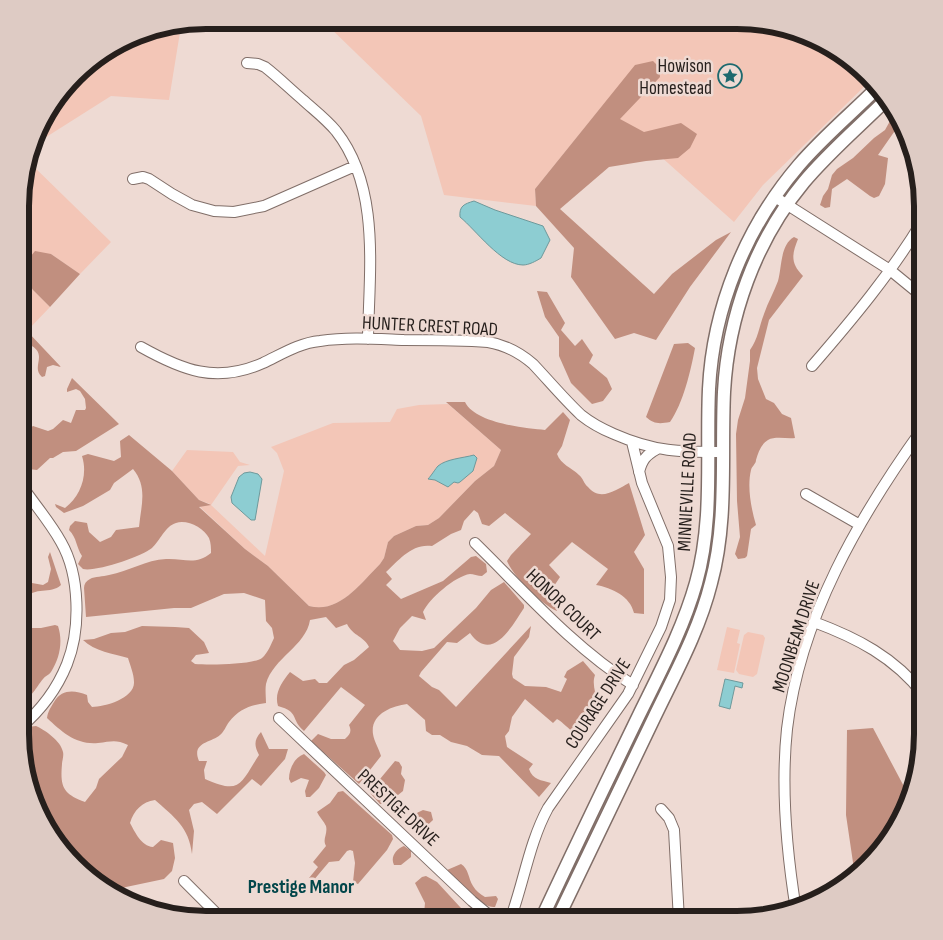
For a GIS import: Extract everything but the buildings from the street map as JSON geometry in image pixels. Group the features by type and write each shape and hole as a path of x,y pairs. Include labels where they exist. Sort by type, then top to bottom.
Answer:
{"main road":[{"name":"MINNIEVILLE ROAD","path":"545,911 678,634 698,577 705,541 707,510 711,368 722,309 735,270 749,240 775,196 809,154 873,92"},
{"name":"MINNIEVILLE ROAD","path":"561,911 691,642 703,611 714,572 721,532 725,378 728,349 734,321 745,287 756,261 787,205 816,168 882,104"}],"street":[{"path":"247,63 265,67 327,121 344,143 356,166 362,184 368,216 368,339"},
{"path":"133,179 143,177 149,179 192,205 214,211 234,212 272,203 356,166"},
{"path":"775,196 890,270 914,290"},
{"path":"812,366 860,309 890,270 914,234"},
{"name":"HUNTER CREST ROAD","path":"141,347 170,363 187,369 206,373 228,373 252,368 291,349 311,343 332,340 480,341 504,345 533,364 581,415 593,424 632,442 657,449 677,452 723,452"},
{"name":"MOONBEAM DRIVE","path":"795,902 787,823 785,754 787,729 796,684 814,622 830,582 860,524 888,477 914,441"},
{"name":"COURAGE DRIVE","path":"513,911 540,823 548,808 633,685 665,617 670,600 672,577 670,557 665,538 639,473 632,442"},
{"path":"639,473 643,460 657,449"},
{"path":"806,494 860,524"},
{"path":"29,496 62,542 73,574 76,603 75,626 68,663 51,694 29,720"},
{"name":"HONOR COURT","path":"474,543 608,670 633,685"},
{"path":"814,622 848,635 886,657 901,669 914,684"},
{"name":"PRESTIGE DRIVE","path":"280,718 485,911"},
{"path":"661,809 669,818 674,830 678,911"},
{"path":"184,882 214,911"}],"shaded area":[{"path":"331,29 761,30 794,38 826,52 845,65 866,84 763,185 734,222 603,105 535,189 536,206 444,195 421,116"},
{"path":"180,30 169,100 111,96 41,140 58,107 80,80 98,65 117,52 138,42"},
{"path":"653,61 659,67 660,77 620,119 644,132 681,123 697,134 690,148 678,158 609,167 560,209 654,294 672,274 716,240 731,232 690,287 656,340 634,333 615,339 571,277 574,248 536,206 535,189 635,65"},
{"path":"892,118 897,128 878,155 888,158 885,184 879,196 874,198 870,196 847,179 832,189 830,207 825,208 820,205 832,175 837,169 853,158 885,130"},
{"path":"33,166 111,242 80,274 51,254 33,290 50,307 29,329 29,194"},
{"path":"794,237 798,239 794,249 794,263 803,276 769,320 757,368 758,379 766,399 774,403 782,414 791,418 795,438 771,439 763,444 760,449 751,470 749,483 751,505 756,525 751,529 747,556 738,559 735,554 740,537 737,501 736,434 745,398 750,350 755,342 778,281 786,245"},
{"path":"35,251 51,254 80,274 50,307 29,283 29,258"},
{"path":"537,291 547,292 565,323 561,330 575,346 582,339 593,355 589,363 607,378 612,389 603,401 592,404 571,383 559,356 559,337 545,317"},
{"path":"29,333 61,367 53,365 47,367 45,376 42,377 38,368 39,355 29,345"},
{"path":"688,343 695,348 689,376 679,406 670,422 654,422 646,417 674,344"},
{"path":"72,378 119,424 76,451 63,452 50,458 37,470 29,469 29,429 33,426 48,431 63,420 71,423 76,410 85,410 86,408 85,399 80,391 76,389 67,392"},
{"path":"446,402 465,402 470,409 489,420 525,428 545,430 563,412 570,420 562,446 557,454 559,458 580,476 587,486 598,494 608,493 629,483 645,535 634,552 644,569 644,614 634,613 629,602 620,594 596,585 608,569 572,542 549,565 560,577 552,589 555,594 557,611 544,603 522,582 507,561 531,534 505,513 489,526 482,524 478,513 474,510 464,521 461,530 432,546 418,547 406,553 386,572 392,579 386,585 401,599 443,581 471,557 476,556 486,564 487,572 482,576 470,574 464,576 450,583 437,595 423,612 426,620 412,616 400,628 393,641 400,650 422,651 434,648 476,608 491,590 504,582 524,605 514,624 501,639 486,645 478,642 470,633 457,643 447,642 421,672 419,676 432,687 439,690 456,707 531,626 529,637 514,657 513,678 525,686 546,687 561,692 567,679 564,677 567,671 583,661 595,675 595,711 574,746 570,743 575,733 557,719 553,723 525,699 512,717 509,731 505,736 507,747 533,764 529,769 535,777 551,783 539,797 499,756 482,755 467,746 451,742 440,735 432,735 426,731 425,720 407,704 383,712 375,721 373,734 381,756 359,784 311,741 318,734 331,739 345,739 350,733 349,725 365,705 341,687 304,731 292,713 278,706 277,701 278,692 290,672 303,681 315,679 319,683 327,683 344,665 354,660 369,647 347,624 336,628 326,617 310,620 302,637 275,667 266,684 266,703 250,706 241,711 229,722 220,735 203,744 198,750 199,761 207,761 204,770 205,779 217,784 233,786 243,780 259,755 255,743 261,732 269,749 288,749 285,759 261,786 252,779 217,814 202,802 194,804 189,810 194,831 192,854 188,837 174,817 155,800 142,805 134,814 130,823 139,838 145,844 153,847 161,840 173,843 175,858 172,871 164,879 120,889 107,882 80,860 58,833 42,802 30,758 29,727 36,726 48,733 62,748 62,779 64,789 72,796 85,802 96,788 99,779 122,757 128,745 116,741 90,743 76,740 64,733 47,718 54,702 65,693 77,692 87,695 88,702 92,707 111,703 125,697 133,688 133,673 128,658 98,649 83,640 94,639 111,633 125,632 142,626 189,628 204,642 209,653 196,655 191,661 195,664 219,664 249,662 262,658 268,651 274,638 272,628 266,621 265,600 244,593 224,594 191,608 86,617 84,587 90,579 107,576 144,563 159,560 200,559 211,553 211,544 207,534 195,525 180,522 169,527 152,548 138,556 108,566 83,569 78,564 82,556 74,536 69,530 70,526 75,521 87,523 89,532 100,542 111,537 116,530 139,527 142,490 138,476 133,469 114,483 110,490 83,506 64,513 55,504 65,508 79,491 82,485 84,470 82,456 88,454 114,461 121,457 120,441 129,435 172,471 199,500 211,505 199,507 245,549 268,566 309,606 320,607 330,606 339,602 357,588 380,564 384,558 388,542 394,536 416,526 428,525 439,518 475,481 494,466 501,450"},
{"path":"448,404 501,450 494,466 475,481 439,518 428,525 416,526 394,536 388,542 384,558 380,564 348,596 330,606 309,606 268,566 245,549 199,506 210,504 199,500 172,471 187,450 233,452 240,462 250,465 238,466 211,505 265,556 284,471 277,453 271,447 333,423 390,422 397,409 419,405"},
{"path":"50,552 61,585 57,588 29,595 29,585 32,583 43,585 48,582 51,569 48,557"},
{"path":"58,626 60,643 58,655 50,673 29,696 29,628"},
{"path":"727,627 740,630 737,643 740,644 734,673 717,670"},
{"path":"748,632 763,635 765,638 757,674 753,677 739,674 736,670 744,635"},
{"path":"873,728 905,789 885,833 863,860 854,867 846,815 847,730"},
{"path":"304,754 326,775 319,788 310,797 306,797 305,791 309,780 301,778 291,783 289,779 293,764 297,758"},
{"path":"395,761 399,762 402,767 401,774 405,780 403,791 388,803 380,804 370,791"},
{"path":"343,791 392,835 393,839 387,850 358,884 353,882 355,863 353,851 350,850 339,861 329,862 310,882 309,878 318,867 313,862 326,846 326,826 317,812 330,803 338,792"},
{"path":"423,810 431,812 433,820 419,833 414,831 410,825 411,819"},
{"path":"404,846 411,851 411,857 401,865 394,865 394,854"},
{"path":"461,864 466,868 471,883 478,892 485,897 496,896 498,899 495,907 476,899 447,870"},
{"path":"426,876 437,882 464,911 424,911 425,903 415,883"}],"water":[{"path":"474,201 543,226 550,240 541,258 530,264 523,265 506,259 489,246 460,217 460,210 463,206"},
{"path":"474,455 477,458 473,471 460,482 454,482 448,487 435,480 428,479 441,464"},
{"path":"244,473 258,474 262,479 255,520 251,520 232,503 231,497 239,477"},
{"path":"725,679 743,683 742,688 735,686 730,709 719,706"}],"place":[{"name":"Howison Homestead","path":"730,76"}],"district":[{"name":"Prestige Manor","path":"301,886"}]}
